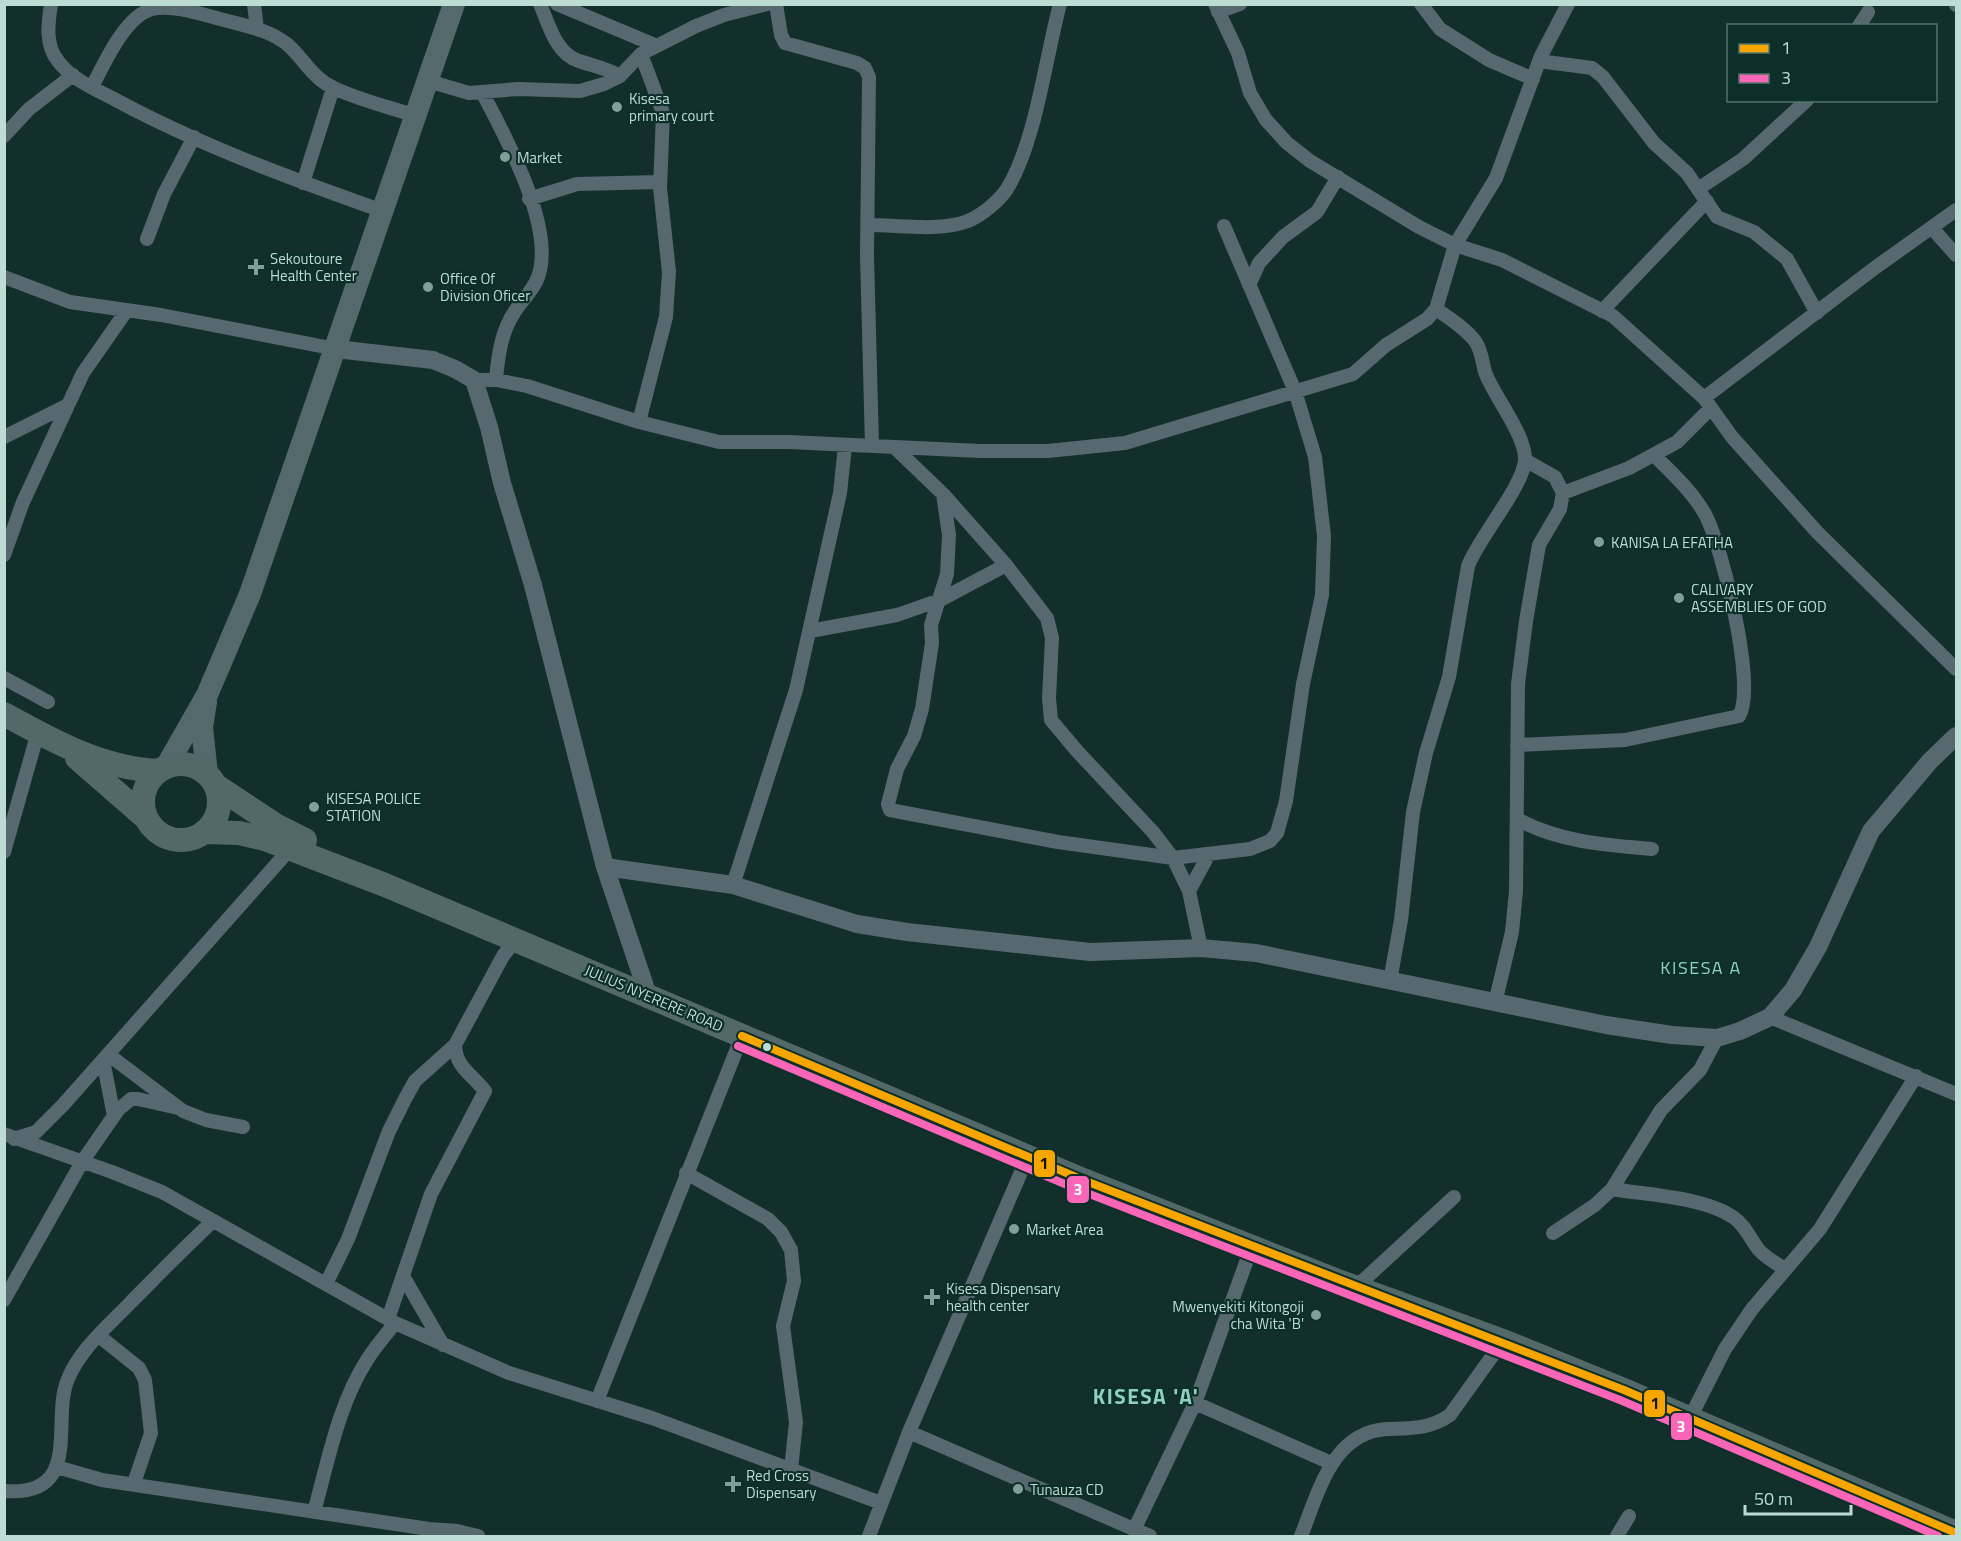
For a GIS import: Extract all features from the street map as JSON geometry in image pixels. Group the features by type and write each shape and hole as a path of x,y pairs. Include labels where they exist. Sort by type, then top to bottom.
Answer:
{"highway":[{"name":"JULIUS NYERERE ROAD","path":"4,714 63,746 117,766 162,769 181,764 195,766 211,780 277,826 385,885"},
{"name":"JULIUS NYERERE ROAD","path":"63,746 166,837 179,840 192,838 204,832 239,833 290,849 385,885 1028,1156 1355,1288 1503,1341 1690,1418 1944,1532"},
{"path":"147,819 143,806 144,793 149,781 162,769"},
{"path":"204,832 213,823 218,811 219,798 211,780"}],"main road":[{"path":"162,769 207,695 250,594 454,4"},
{"path":"207,695 202,727 211,780"}],"street":[{"path":"51,4 49,47 58,62 92,87 144,115 303,183 383,211"},
{"path":"254,4 257,29"},
{"path":"540,4 563,52 570,58 608,68 620,76"},
{"path":"557,4 600,20 657,46"},
{"path":"428,81 469,93 518,89 580,91 604,84 620,76 641,54 657,46 724,15 767,4"},
{"path":"776,4 781,35 785,43 857,63 865,68 869,77 868,225 872,446"},
{"path":"868,225 951,225 969,220 988,209 1006,190 1029,131 1060,4"},
{"path":"1240,4 1217,8 1238,53 1250,93 1266,120 1287,143 1419,227 1455,244 1502,260 1602,311 1635,335 1707,403 1731,437 1817,532 1956,669"},
{"path":"1421,4 1440,29 1489,60 1533,79"},
{"path":"4,278 70,302 126,310 336,350 433,360 474,380 527,386 639,422 719,442 789,442 980,452 1088,448 1125,443 1353,374 1386,345 1427,319 1436,309 1455,244 1496,178 1539,61 1568,4"},
{"path":"92,87 120,37 135,20 152,9 199,14 257,29 289,46 315,76 333,88 416,116"},
{"path":"1860,24 1868,12"},
{"path":"639,422 666,317 669,272 660,182 663,113 641,54"},
{"path":"1539,61 1592,69 1603,77 1654,143 1686,173 1722,221 1754,232 1787,259 1817,313"},
{"path":"4,136 29,109 73,75"},
{"path":"303,183 333,88"},
{"path":"482,92 520,169 543,245 543,261 533,289 515,311 503,336 495,381"},
{"path":"1698,189 1743,159 1805,102"},
{"path":"147,239 164,194 195,136"},
{"path":"1250,285 1259,263 1283,237 1317,212 1338,177"},
{"path":"529,199 578,184 660,182"},
{"path":"1602,311 1707,201"},
{"path":"1563,493 1629,468 1677,442 1707,403 1817,313 1956,210"},
{"path":"943,494 949,535 946,574 931,625 932,643 922,709 914,736 894,779 888,804 890,810 1069,843 1173,858 1208,856 1250,849 1270,841 1280,826 1286,801 1302,684 1322,595 1324,536 1315,458 1294,390 1224,225"},
{"path":"1932,228 1956,255"},
{"path":"1390,981 1401,920 1413,812 1426,753 1449,677 1468,566 1474,551 1516,482 1525,460 1520,440 1485,373 1482,354 1475,341 1436,309"},
{"path":"4,555 22,502 83,374 126,310"},
{"path":"474,380 536,595 605,867 648,995"},
{"path":"4,437 68,405"},
{"path":"733,885 796,690 840,493 845,446"},
{"path":"894,447 943,494 1006,565 1047,618 1053,638 1049,698 1051,720 1153,832 1173,858 1189,891 1202,948"},
{"path":"1517,745 1625,740 1739,716 1745,706 1742,646 1714,536 1705,514 1689,490 1654,454"},
{"path":"1495,1003 1512,932 1517,844 1518,684 1539,545 1560,509 1563,493 1556,477 1525,460"},
{"path":"810,631 897,615 940,600 1006,565"},
{"path":"4,678 48,702"},
{"path":"4,852 38,732"},
{"path":"605,867 733,885 857,924 907,932 1090,952 1202,948 1256,953 1606,1025 1672,1035 1718,1038 1740,1032 1770,1017 1793,990 1818,947 1871,831 1930,761 1956,736"},
{"path":"1517,819 1537,831 1567,839 1652,849"},
{"path":"1517,844 1537,831"},
{"path":"7,1135 36,1132 106,1058 290,849"},
{"path":"1189,891 1208,856"},
{"path":"326,1284 348,1239 389,1131 405,1099 415,1081 455,1045 503,956 515,940"},
{"path":"1770,1017 1956,1094"},
{"path":"597,1401 742,1036"},
{"path":"1553,1233 1612,1190 1660,1110 1700,1070 1718,1038"},
{"path":"314,1512 340,1420 367,1360 392,1321 403,1276 431,1194 485,1091 462,1069 456,1058 455,1045"},
{"path":"106,1058 178,1108"},
{"path":"106,1058 114,1116"},
{"path":"1690,1418 1725,1349 1752,1309 1820,1228 1916,1076"},
{"path":"4,1300 82,1162 114,1116 131,1099 178,1108 207,1120 243,1127"},
{"path":"7,1135 162,1192 392,1321 509,1373 597,1401 880,1503"},
{"path":"869,1536 909,1432 1028,1156"},
{"path":"686,1173 768,1219 781,1232 791,1250 794,1281 783,1326 796,1422 791,1470"},
{"path":"1612,1190 1682,1200 1714,1209 1733,1218 1744,1228 1765,1256 1785,1269"},
{"path":"1355,1288 1454,1197"},
{"path":"4,1491 18,1492 37,1487 47,1480 57,1467 63,1441 63,1392 68,1377 99,1336 212,1222"},
{"path":"1134,1530 1195,1403 1251,1246"},
{"path":"403,1276 443,1345"},
{"path":"99,1336 140,1368 145,1380 151,1433 134,1483"},
{"path":"1301,1536 1331,1464 1347,1445 1362,1435 1385,1429 1425,1427 1439,1423 1450,1415 1503,1341"},
{"path":"1195,1403 1331,1464"},
{"path":"909,1432 1150,1536"},
{"path":"57,1467 102,1480 457,1531 478,1536"},
{"path":"1617,1536 1629,1516"}],"transit line":[{"name":"1","path":"742,1036 1083,1180 1624,1390 1956,1533"},
{"name":"3","path":"738,1046 1079,1190 1620,1400 1938,1536"}],"place":[{"name":"Kisesa primary court","path":"617,107"},
{"name":"Market","path":"505,157"},
{"name":"Sekoutoure Health Center","path":"256,267"},
{"name":"Office Of Division Oficer","path":"428,287"},
{"name":"KANISA LA EFATHA","path":"1599,542"},
{"name":"CALIVARY ASSEMBLIES OF GOD","path":"1679,598"},
{"name":"KISESA POLICE STATION","path":"314,807"},
{"name":"Market Area","path":"1014,1229"},
{"name":"Kisesa Dispensary health center","path":"932,1297"},
{"name":"Mwenyekiti Kitongoji cha Wita 'B'","path":"1316,1315"},
{"name":"Red Cross Dispensary","path":"733,1484"},
{"name":"Tunauza CD","path":"1018,1489"}],"district":[{"name":"KISESA A","path":"1701,967"},
{"name":"KISESA 'A'","path":"1146,1396"}]}
